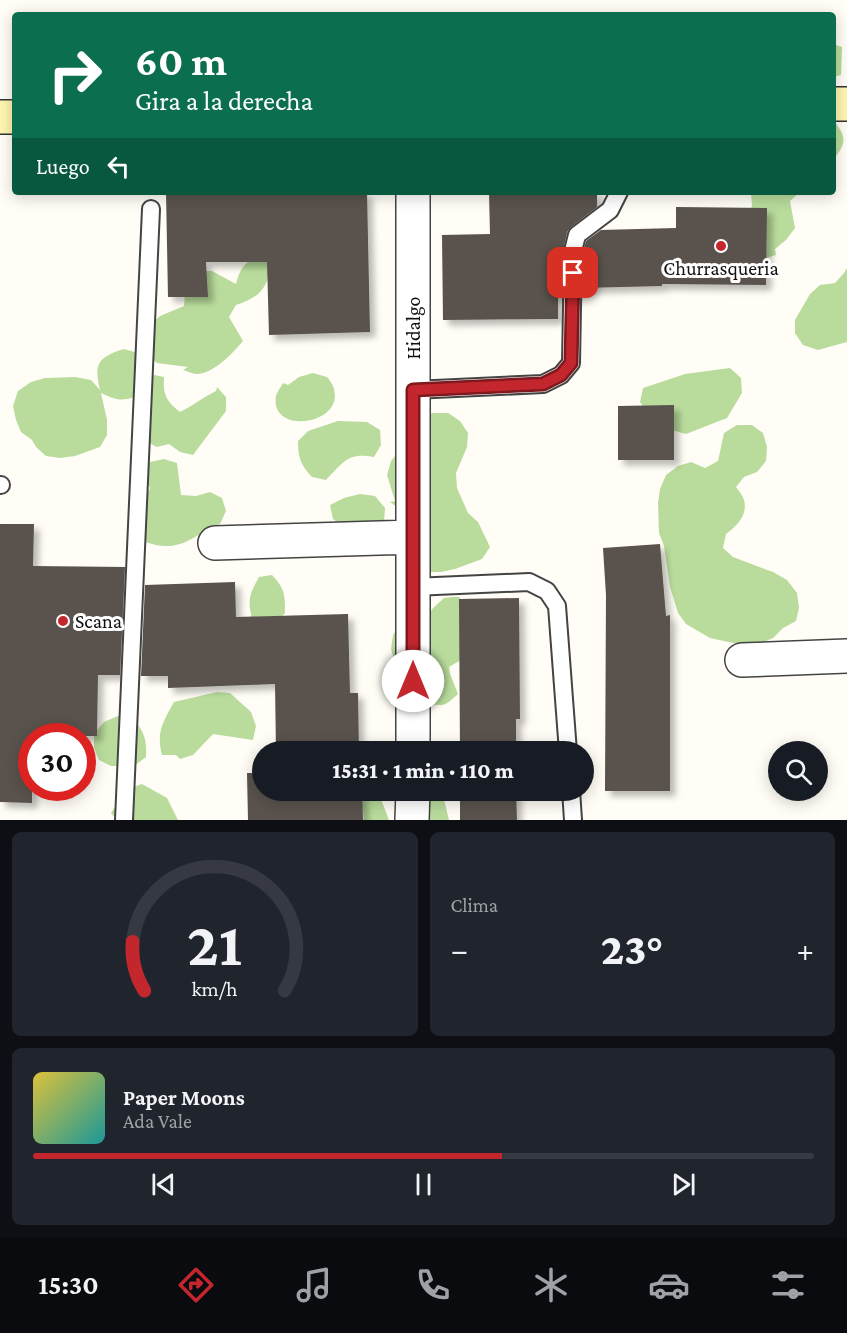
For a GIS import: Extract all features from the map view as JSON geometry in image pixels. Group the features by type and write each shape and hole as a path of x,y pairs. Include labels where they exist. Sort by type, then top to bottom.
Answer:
{"street":[{"name":"Hidalgo","path":"413,195 413,741"},
{"path":"215,543 413,537"},
{"path":"742,660 847,656"},
{"path":"412,801 412,820"}],"lane":[{"path":"413,390 543,384 561,375 571,363 573,251 577,235 610,210 618,195"},
{"path":"124,820 151,209"},
{"path":"413,587 529,582 546,591 557,606 567,741"},
{"path":"572,801 573,820"}],"green space":[{"path":"836,45 842,47 841,75 836,76"},
{"path":"836,124 843,135 841,149 836,156"},
{"path":"751,195 797,195 790,201 795,228 775,249 776,255 763,259 738,232 752,206"},
{"path":"262,255 271,265 267,280 257,295 236,305 229,317 243,341 222,362 210,371 195,374 183,370 188,367 157,363 147,353 150,325 160,316 184,306 185,292 198,271 212,271 236,284 245,265"},
{"path":"847,268 847,342 818,350 803,345 795,333 795,320 810,294 820,285 835,283"},
{"path":"124,349 138,353 137,396 119,399 101,393 107,420 107,435 100,447 75,456 60,458 46,456 32,440 21,432 13,406 18,391 31,382 45,378 75,377 91,380 100,390 97,374 100,363 108,355"},
{"path":"730,368 741,378 742,393 727,418 686,434 657,426 640,402 643,388 685,374"},
{"path":"313,373 327,377 330,381 334,389 334,402 328,411 318,418 294,421 284,417 277,408 276,396 283,383 288,385 299,377"},
{"path":"149,374 164,377 166,397 180,412 216,391 217,387 226,397 226,411 193,455 180,452 169,444 157,447 145,441"},
{"path":"433,413 448,413 460,421 468,433 467,447 456,473 457,488 468,513 478,522 490,547 482,559 441,572 426,572 401,510 390,502 395,501 387,475 391,461 419,417"},
{"path":"338,421 367,422 380,430 381,445 374,457 358,456 346,460 326,480 312,477 301,461 298,441 308,431"},
{"path":"737,425 752,425 763,433 767,447 766,461 757,472 744,477 736,487 743,498 744,511 738,524 726,534 723,548 733,557 773,572 787,580 797,593 799,608 796,621 783,628 773,638 752,647 710,638 686,624 678,613 670,587 664,546 659,533 658,503 660,489 666,475 678,466 691,462 705,468 718,461 724,433"},
{"path":"164,459 177,463 181,495 196,496 210,492 222,498 226,511 220,524 184,543 166,546 143,541 139,514 150,488 145,475 150,462"},
{"path":"360,494 375,496 385,508 384,522 344,527 333,519 330,505"},
{"path":"272,575 280,584 283,592 285,613 276,622 252,618 250,597 253,588 259,577"},
{"path":"459,597 463,603 461,660 449,667 458,694 441,705 427,703 405,672 395,663 391,649 393,635 401,622 429,614 444,598"},
{"path":"217,692 230,693 251,712 256,726 253,740 213,734 193,755 180,759 176,755 162,755 160,733 174,702"},
{"path":"118,716 133,718 144,736 146,757 134,766 111,766 99,760 96,753 96,732 104,722"},
{"path":"142,784 167,798 178,820 117,820 111,813 127,789"},
{"path":"361,801 382,801 389,820 364,820"},
{"path":"420,801 444,801 449,820 418,820"}],"building":[{"path":"166,195 367,195 370,332 269,335 267,262 206,262 208,297 168,297"},
{"path":"489,195 597,195 597,207 567,232 563,251 562,288 558,288 558,319 443,320 442,235 490,234"},
{"path":"676,207 767,208 766,285 662,284 662,286 583,288 583,252 586,241 601,230 676,228"},
{"path":"674,405 674,460 618,460 618,406"},
{"name":"Scana","path":"0,524 34,524 33,566 125,567 120,675 98,675 97,736 96,723 18,723 18,801 32,801 32,803 0,802"},
{"path":"660,544 666,616 670,615 670,791 605,791 606,595 603,548"},
{"path":"235,582 236,617 348,614 350,693 358,693 359,741 276,741 275,684 168,688 168,676 141,676 145,585"},
{"path":"519,598 520,719 516,719 516,741 460,741 459,599"},
{"path":"247,773 252,773 252,801 362,801 363,820 248,820"},
{"path":"460,801 516,801 517,820 460,820"}],"place":[{"name":"Churrasqueria","path":"721,246"},
{"name":"Scana","path":"63,621"}],"route":[{"path":"413,681 413,390 543,384 561,375 571,363 573,273"}]}
